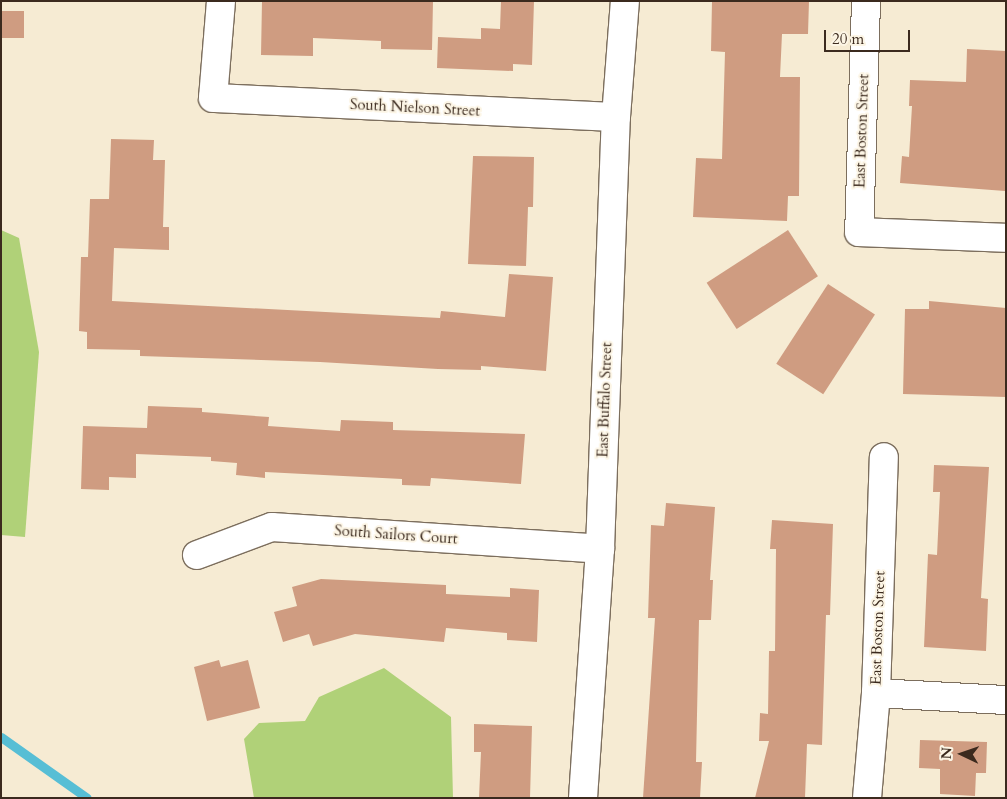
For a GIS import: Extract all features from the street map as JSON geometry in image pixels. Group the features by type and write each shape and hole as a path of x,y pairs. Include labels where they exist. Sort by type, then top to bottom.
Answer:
{"street":[{"name":"South Nielson Street","path":"221,1 213,98 616,118"},
{"name":"East Buffalo Street","path":"583,798 600,550 616,118 625,1"},
{"name":"East Boston Street","path":"866,1 859,232 1006,238"},
{"name":"East Boston Street","path":"867,798 876,693 884,457"},
{"name":"South Sailors Court","path":"198,555 272,527 600,550"},
{"path":"876,693 1006,700"}],"green space":[{"path":"1,230 19,238 39,352 25,537 1,535"},
{"path":"384,668 451,717 453,798 254,798 244,739 259,723 305,721 319,697"}],"building":[{"path":"262,1 433,1 432,50 381,49 381,41 313,38 313,56 261,55"},
{"path":"501,1 534,1 532,65 513,64 513,71 437,68 438,37 481,39 481,28 500,29"},
{"path":"712,1 809,1 808,34 782,34 780,77 800,77 799,196 788,196 787,221 693,217 696,158 722,159 725,52 711,51"},
{"path":"1,11 24,11 24,38 1,38"},
{"path":"967,49 1006,51 1005,191 900,183 902,156 909,157 912,106 909,106 910,80 966,82"},
{"path":"111,139 154,140 153,160 165,160 163,227 169,227 169,250 114,248 112,301 440,318 441,311 505,317 509,274 553,277 546,371 481,366 481,370 438,369 320,362 140,356 140,350 87,349 87,332 79,331 81,257 88,257 90,199 109,199"},
{"path":"473,156 534,157 533,207 528,207 526,266 468,264"},
{"path":"788,230 818,276 737,329 707,283"},
{"path":"828,284 875,314 823,394 776,364"},
{"path":"929,301 1006,308 1006,397 903,394 905,309 929,309"},
{"path":"148,406 202,408 202,412 269,417 268,426 340,431 341,420 393,422 393,430 525,434 521,484 431,478 430,486 402,485 402,479 265,472 265,478 236,475 237,463 211,461 211,457 136,454 136,478 109,477 109,490 81,489 83,426 147,428"},
{"path":"934,465 989,467 981,598 988,599 986,651 924,647 928,554 937,555 940,492 933,492"},
{"path":"666,503 715,507 710,580 713,580 711,620 699,620 696,762 702,762 700,798 643,798 655,618 648,618 651,525 664,526"},
{"path":"772,520 833,524 830,615 826,615 822,745 807,744 805,798 755,798 769,741 759,741 760,713 768,714 769,651 775,651 776,549 770,549"},
{"path":"321,579 446,585 446,594 510,597 510,588 539,590 537,642 507,640 507,633 446,628 444,642 355,634 313,646 309,634 283,642 274,612 297,606 292,587"},
{"path":"219,660 221,667 248,660 260,708 207,721 194,667"},
{"path":"474,724 532,726 530,798 479,798 481,752 474,752"},
{"path":"920,740 987,742 986,773 976,773 975,796 940,794 940,769 919,768"}],"waterway":[{"path":"1,737 87,798"}]}
